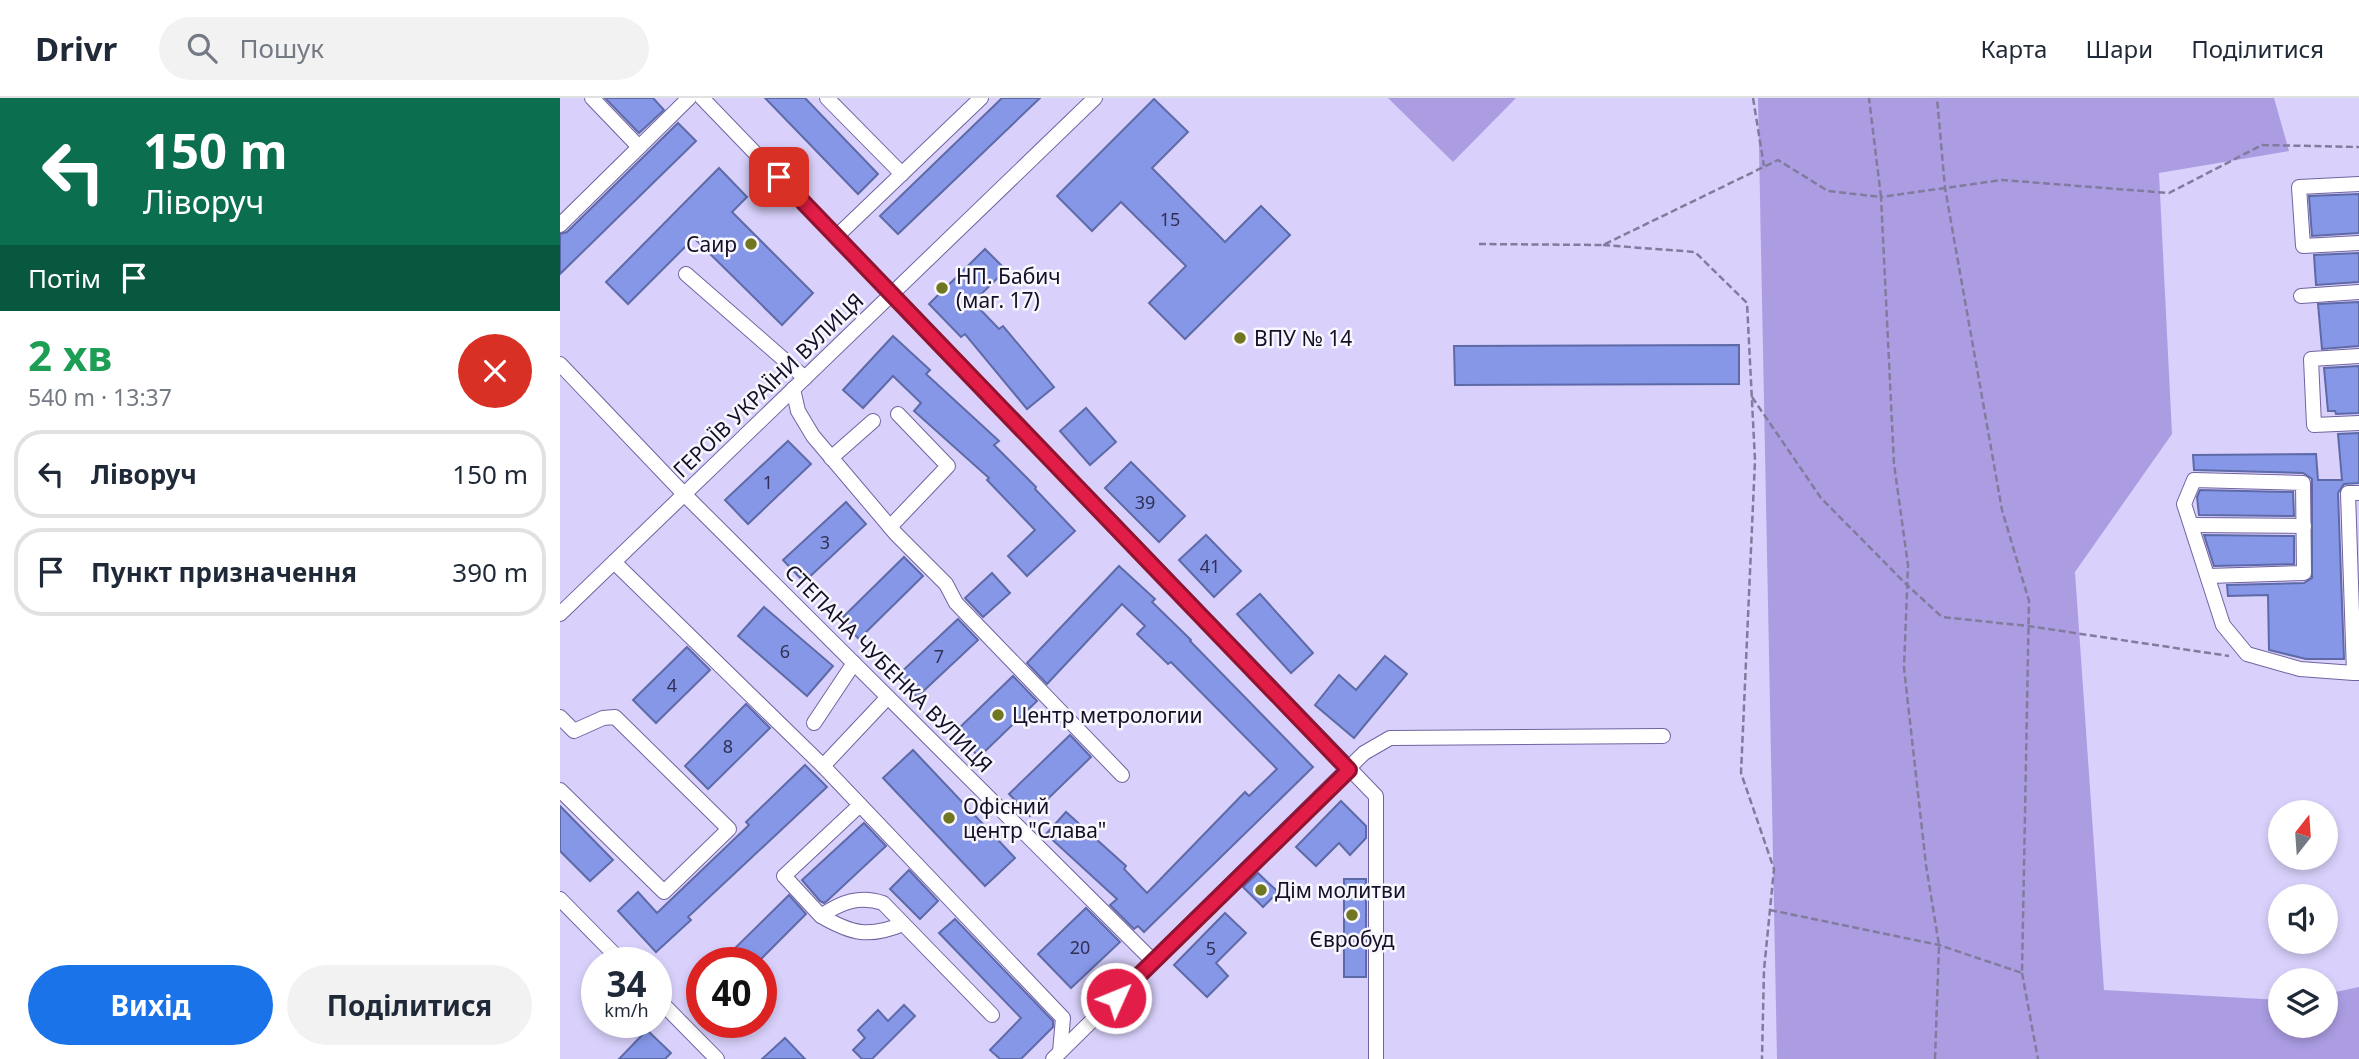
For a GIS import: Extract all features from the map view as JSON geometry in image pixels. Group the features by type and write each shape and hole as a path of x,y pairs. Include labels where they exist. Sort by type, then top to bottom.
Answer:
{"street":[{"path":"592,98 639,147"},
{"path":"560,225 689,98"},
{"path":"702,98 1376,796 1376,1059"},
{"path":"827,98 902,174"},
{"path":"837,236 981,98"},
{"name":"ГЕРОЇВ УКРАЇНИ ВУЛИЦЯ","path":"563,606 614,562 1095,98"},
{"path":"2359,184 2299,187 2303,246 2359,243"},
{"path":"686,274 805,378"},
{"path":"2301,296 2359,292"},
{"path":"2359,356 2311,359 2314,425 2359,423"},
{"name":"СТЕПАНА ЧУБЕНКА ВУЛИЦЯ","path":"560,364 684,494 1153,961"},
{"path":"793,390 798,411 831,458 890,527 946,584 956,603 1122,775"},
{"path":"890,527 948,466 898,414"},
{"path":"831,458 873,421"},
{"path":"2208,576 2304,573 2303,484 2194,480 2184,504 2223,625 2247,654 2300,669 2356,673 2348,493 2359,493"},
{"path":"2192,525 2304,526"},
{"path":"614,562 823,766 1063,1018 1057,1056"},
{"path":"814,723 854,663"},
{"path":"823,766 888,697"},
{"path":"560,717 574,731 603,718 615,718 729,829 664,892 560,790"},
{"path":"1057,1056 1364,753 1390,738 1663,736"},
{"path":"860,805 785,876 821,916 849,929 882,933 903,924"},
{"path":"560,899 607,947"},
{"path":"821,916 853,900 870,899 883,903 992,1014"},
{"path":"672,1013 717,1059"}],"path":[{"path":"1753,98 1765,166"},
{"path":"1869,98 1881,197 1894,464 1908,565 1904,668 1926,865 1939,946 1936,1059"},
{"path":"1937,98 1945,188 2002,510 2028,601 2022,973 2038,1059"},
{"path":"1603,245 1778,160 1828,191 1881,197 2002,180 2169,193 2262,145 2359,146"},
{"path":"1479,244 1603,245 1695,252 1747,303 1755,460 1741,773 1774,869 1764,970 1762,1059"},
{"path":"1752,397 1821,498 1942,617 2028,626 2239,657"},
{"path":"1770,910 1939,946 2022,973"}],"shaded area":[{"path":"1388,98 1516,98 1453,162"},
{"path":"1758,98 2274,98 2289,151 2159,173 2172,434 2075,572 2104,990 2268,999 2268,1038 2338,1038 2338,991 2359,987 2359,1059 1777,1059"}],"building":[{"path":"605,98 653,98 664,110 639,133"},
{"path":"765,98 805,98 878,174 858,194"},
{"path":"1002,98 1040,98 898,234 880,216"},
{"path":"1154,99 1188,132 1152,168 1225,242 1261,206 1290,235 1185,339 1149,303 1186,266 1121,202 1092,231 1057,196"},
{"path":"678,123 696,141 560,274 560,234 567,232"},
{"path":"719,168 747,197 732,212 813,293 782,325 694,238 628,304 606,282"},
{"path":"2359,194 2359,233 2312,236 2309,196"},
{"path":"985,249 1006,270 973,302 999,329 1003,326 1054,387 1027,409 965,334 961,337 929,304"},
{"path":"2359,253 2359,282 2316,285 2314,255"},
{"path":"2359,302 2359,346 2322,349 2318,304"},
{"path":"893,336 930,370 926,374 999,441 994,445 1075,531 1027,576 1008,556 1035,530 987,480 989,478 914,411 921,403 893,376 863,408 843,390"},
{"path":"1739,345 1739,384 1455,385 1454,346"},
{"path":"2359,366 2359,413 2336,414 2335,411 2328,411 2324,368"},
{"path":"1086,408 1116,442 1090,465 1060,431"},
{"path":"2359,433 2359,483 2344,484 2338,493 2344,659 2306,659 2269,650 2268,595 2228,596 2227,585 2304,583 2312,578 2312,479 2303,473 2194,470 2193,455 2316,454 2318,480 2342,480 2338,434"},
{"path":"788,441 811,464 748,524 725,500"},
{"path":"1131,462 1185,516 1159,542 1105,488"},
{"path":"2200,490 2293,492 2294,516 2199,515 2197,497"},
{"path":"846,502 866,524 804,582 783,560"},
{"path":"1206,535 1241,571 1214,597 1179,560"},
{"path":"2204,535 2294,536 2294,564 2214,566"},
{"path":"904,557 923,576 859,639 840,620"},
{"path":"1119,566 1155,599 1152,602 1313,767 1144,932 1138,926 1134,929 1110,905 1117,899 1046,834 1066,812 1126,866 1124,869 1147,893 1245,792 1249,796 1277,769 1171,662 1168,664 1137,634 1145,626 1122,604 1047,684 1027,663"},
{"path":"992,573 1010,593 983,617 965,598"},
{"path":"1260,594 1313,653 1291,673 1237,614"},
{"path":"764,607 833,666 807,696 738,636"},
{"path":"958,619 978,640 917,697 897,676"},
{"path":"687,647 710,670 656,723 633,700"},
{"path":"1385,656 1407,674 1354,738 1315,705 1339,675 1356,690"},
{"name":"Центр метрологии","path":"1013,676 1037,701 979,757 955,732"},
{"path":"746,704 770,728 708,789 685,766"},
{"path":"1070,735 1091,757 1030,816 1009,794"},
{"name":"Офісний центр \"Слава\"","path":"913,750 1015,858 985,886 883,778"},
{"path":"805,765 827,787 688,917 691,920 661,947 651,947 618,911 638,892 657,913 749,825 746,822"},
{"path":"1341,801 1366,826 1366,838 1350,855 1339,843 1316,866 1296,847"},
{"path":"560,806 613,860 590,881 560,851"},
{"path":"864,823 886,846 827,901 820,901 802,880"},
{"path":"909,870 938,901 920,919 890,889"},
{"name":"Дім молитви","path":"1258,873 1278,892 1263,907 1243,887"},
{"path":"1344,879 1366,879 1366,977 1344,977"},
{"path":"789,895 806,914 773,947 736,947"},
{"path":"1086,908 1120,942 1071,988 1038,954"},
{"path":"1225,913 1246,933 1216,963 1228,976 1207,997 1174,965"},
{"path":"955,919 1053,1021 1053,1027 1021,1059 1000,1059 990,1050 1021,1018 939,933"},
{"path":"904,1005 915,1016 872,1059 862,1059 853,1050 865,1038 858,1030 878,1010 888,1021"},
{"path":"639,1038 655,1038 671,1053 665,1059 619,1059"},
{"path":"785,1038 805,1059 762,1059"}],"place":[{"name":"Саир","path":"751,244"},
{"name":"НП. Бабич (маг. 17)","path":"942,288"},
{"name":"ВПУ № 14","path":"1240,338"},
{"name":"Центр метрологии","path":"998,715"},
{"name":"Офісний центр \"Слава\"","path":"949,818"},
{"name":"Дім молитви","path":"1261,890"},
{"name":"Євробуд","path":"1352,915"}],"route":[{"path":"779,177 1349,770 1116,998"}]}
